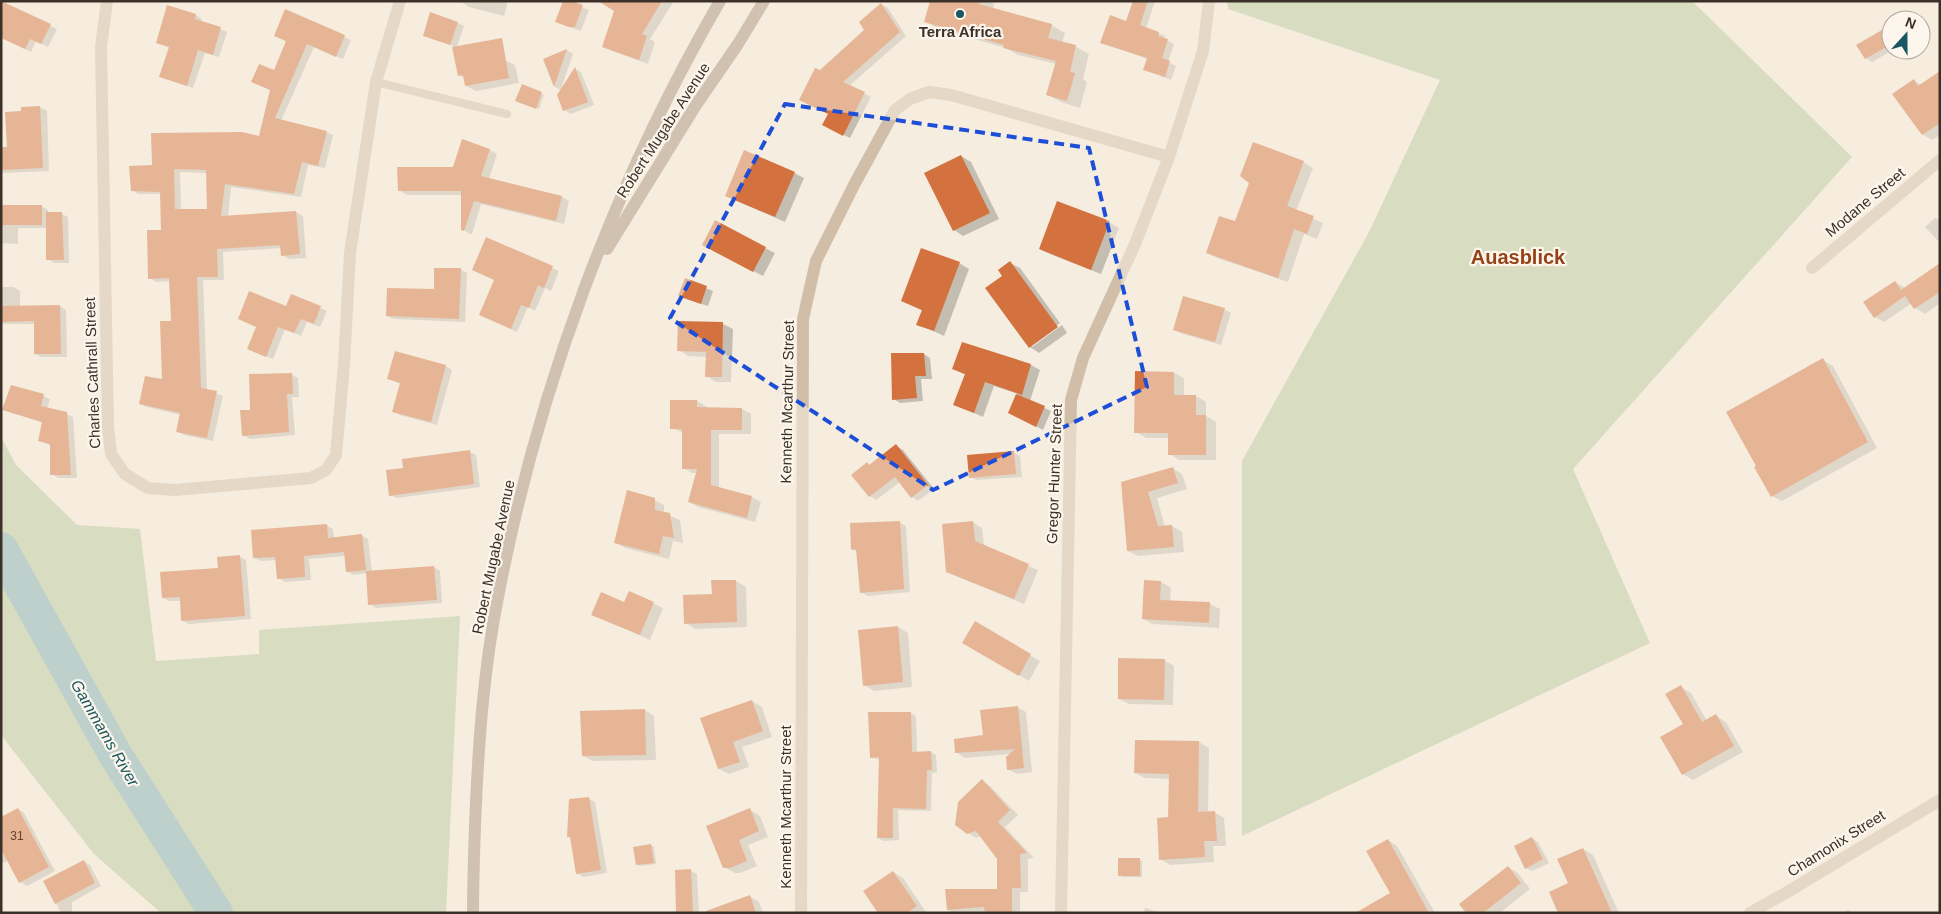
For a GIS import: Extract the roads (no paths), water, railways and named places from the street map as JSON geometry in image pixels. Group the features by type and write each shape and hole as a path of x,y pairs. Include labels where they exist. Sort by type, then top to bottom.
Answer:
{"main road":[{"name":"Robert Mugabe Avenue","path":"473,913 478,751 497,599 516,514 540,422 590,277 627,182 720,1"},
{"name":"Robert Mugabe Avenue","path":"590,277 696,105 738,44 764,1"}],"street":[{"name":"Charles Cathrall Street","path":"107,1 101,47 108,426 111,454 125,474 148,488 175,490 311,478 326,470 336,456 344,365 350,253 376,82 400,1"},
{"name":"Gregor Hunter Street","path":"1061,913 1071,400 1083,358 1135,244 1169,157 1203,51 1209,1"},
{"name":"Kenneth Mcarthur Street","path":"801,913 803,319 816,261 854,185 895,110 910,98 928,92 951,95 1169,157"},
{"name":"Modane Street","path":"1812,268 1940,160"},
{"name":"Chamonix Street","path":"1750,913 1940,800"}],"lane":[{"path":"376,82 507,114"}],"waterway":[{"name":"Gammams River","path":"1,549 116,756 216,913"}],"place":[{"name":"Terra Africa","path":"960,14"}],"district":[{"name":"Auasblick","path":"1518,257"}]}
